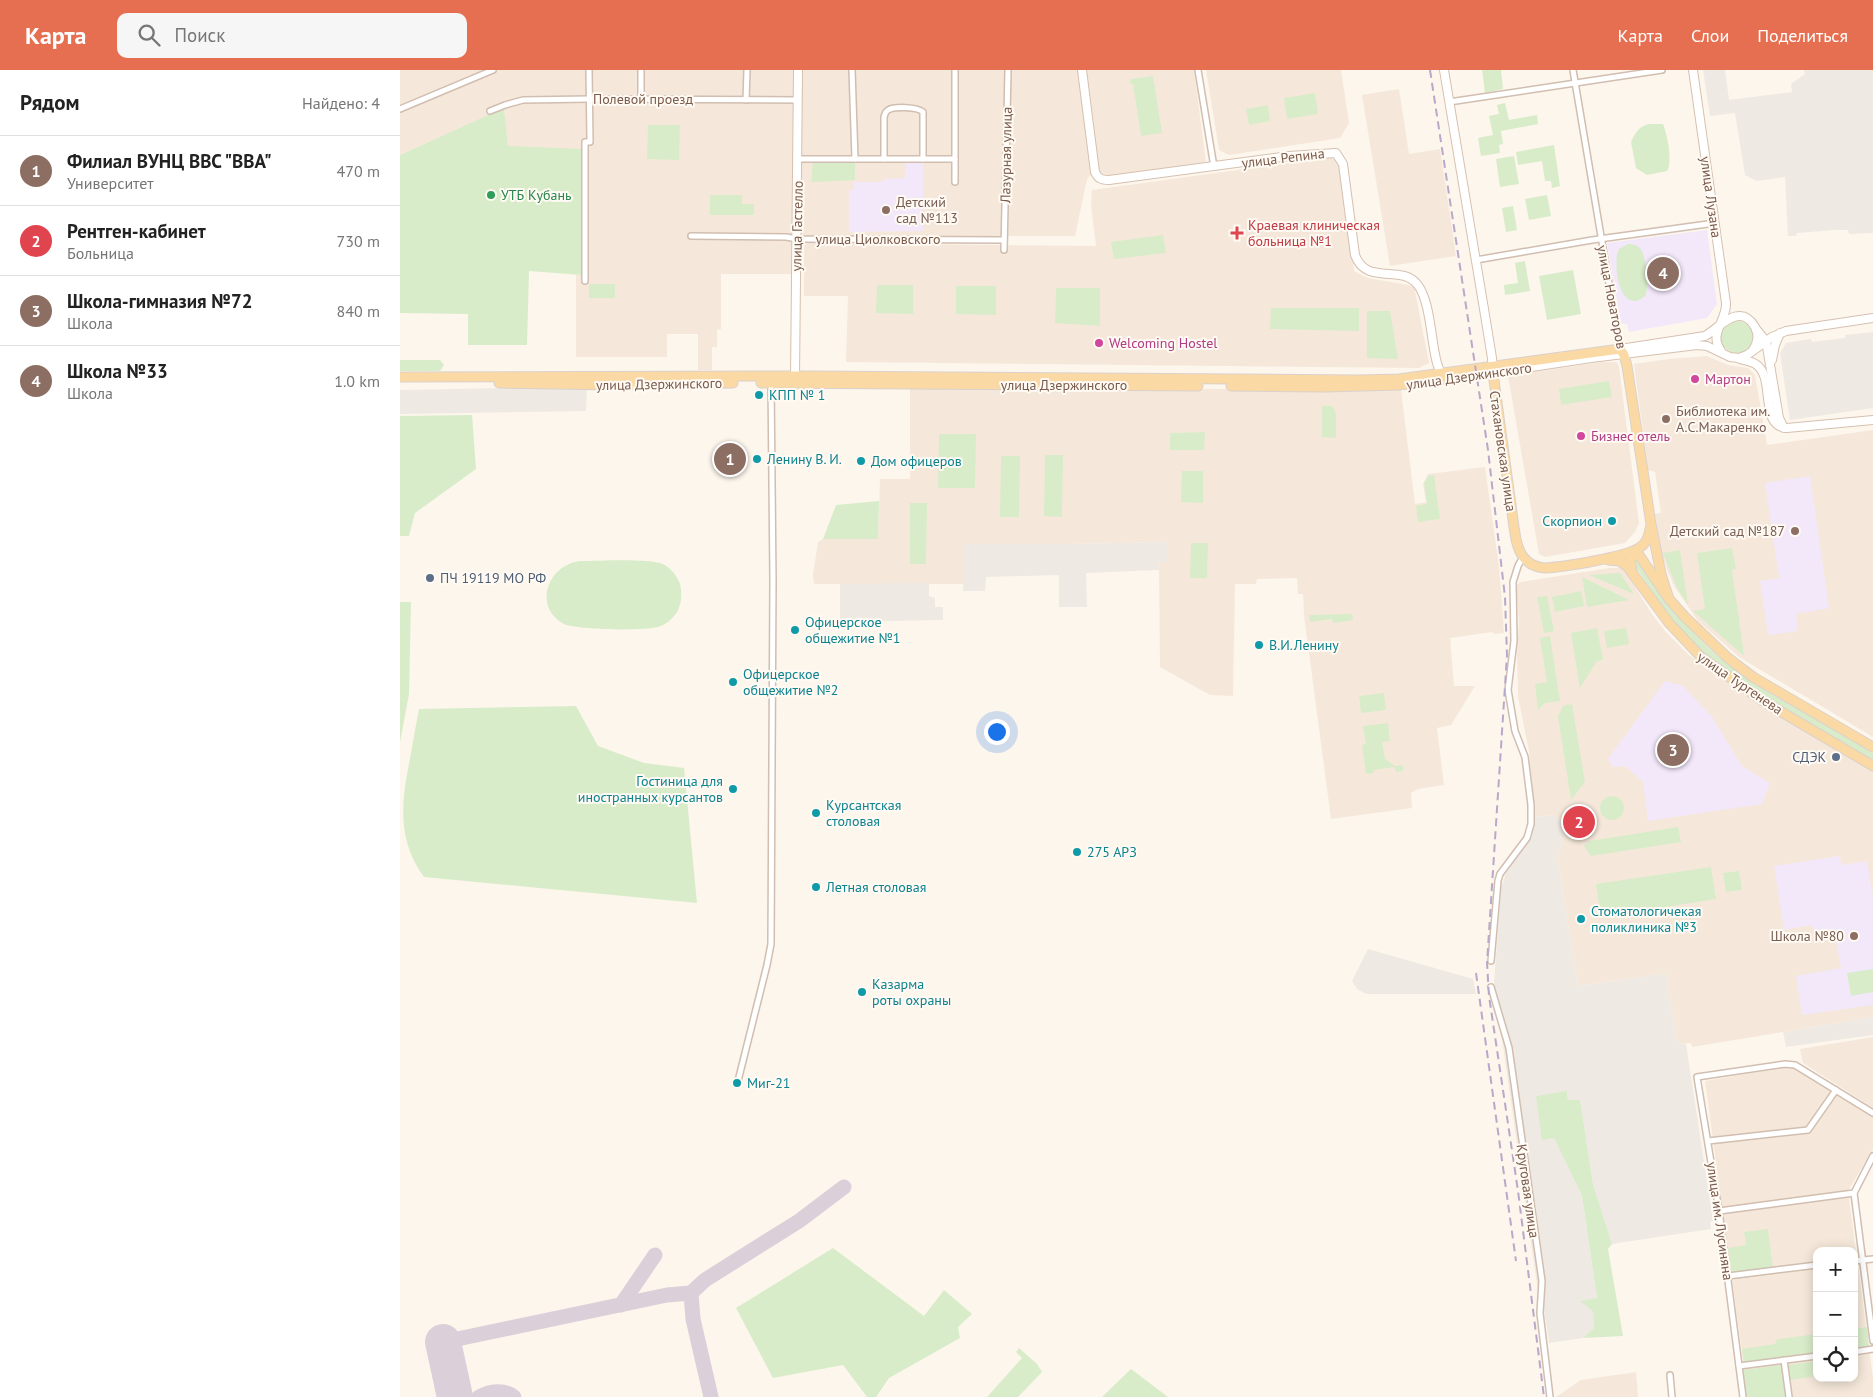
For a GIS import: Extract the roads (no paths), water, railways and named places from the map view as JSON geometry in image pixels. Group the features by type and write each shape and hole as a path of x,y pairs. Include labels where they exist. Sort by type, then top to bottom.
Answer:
{"main road":[{"name":"улица Дзержинского","path":"795,379 1324,387 1399,385 1622,352"},
{"name":"улица Новаторов","path":"1622,352 1651,524"},
{"name":"улица Дзержинского","path":"400,383 617,384 795,379 1359,380 1399,379 1493,370"},
{"name":"Стахановская улица","path":"1493,370 1514,527 1517,543 1523,557"},
{"name":"улица Дзержинского","path":"400,378 771,380"},
{"path":"1523,557 1532,564 1544,568 1593,561 1635,550 1644,544 1651,524"},
{"name":"улица Тургенева","path":"1651,524 1661,574 1669,599"},
{"name":"улица Тургенева","path":"1873,747 1753,677 1738,666 1707,640 1669,599 1639,555 1633,555 1630,558 1632,572 1669,623 1701,658 1763,701 1873,766"},
{"path":"1593,561 1619,561 1632,572"}],"street":[{"path":"400,109 493,70"},
{"path":"585,281 585,142 590,142 589,70"},
{"path":"640,99 641,70"},
{"path":"746,100 747,70"},
{"name":"улица Гастелло","path":"795,379 798,70"},
{"path":"852,70 855,159"},
{"path":"955,70 955,182"},
{"name":"Лазурная улица","path":"1004,250 1008,70"},
{"name":"улица Репина","path":"1082,70 1095,172 1099,178 1108,180 1214,168 1289,156 1336,153 1343,164 1355,255 1358,263 1369,271 1406,276 1418,284 1424,298 1436,360 1441,374"},
{"path":"1198,70 1214,168"},
{"name":"Стахановская улица","path":"1444,70 1493,370"},
{"name":"улица Новаторов","path":"1573,70 1622,352"},
{"path":"1450,102 1662,70"},
{"name":"улица Лузана","path":"1693,70 1726,303 1726,312 1720,324"},
{"name":"Полевой проезд","path":"490,111 523,100 798,100"},
{"path":"884,159 884,117 886,111 890,108 918,108 923,112 923,158"},
{"path":"798,159 955,158"},
{"path":"1476,260 1601,239 1715,224"},
{"name":"улица Циолковского","path":"691,236 786,236 797,239 1004,240"},
{"name":"улица Дзержинского","path":"1622,352 1705,336 1727,318 1737,316 1747,319 1755,328"},
{"path":"1736,358 1746,356 1766,341 1786,331 1873,318"},
{"path":"1720,324 1716,334 1716,341 1724,354"},
{"path":"1755,328 1766,341 1779,418 1784,428 1873,420"},
{"path":"1753,350 1757,338 1755,328"},
{"path":"1771,367 1775,345 1780,333"},
{"name":"улица Дзержинского","path":"1622,352 1697,345 1707,346 1724,354 1754,363 1761,369 1765,379 1773,421 1776,425 1784,428"},
{"path":"738,1082 771,944 771,380"},
{"path":"1491,961 1500,874 1527,838 1531,824 1531,805 1525,757 1515,731 1515,720 1508,690 1514,641 1513,582 1523,557"},
{"name":"Круговая улица","path":"1491,987 1509,1048 1542,1281 1540,1312 1550,1397"},
{"name":"улица им. Лусиняна","path":"1744,1397 1719,1211 1697,1077 1795,1064 1836,1090"},
{"path":"1708,1141 1808,1130 1836,1090 1873,1113"},
{"path":"1873,1156 1854,1193 1873,1341"},
{"path":"1719,1211 1854,1193"},
{"path":"1858,1261 1873,1259"},
{"path":"1728,1276 1813,1265"},
{"path":"1858,1351 1873,1349"},
{"path":"1740,1366 1813,1356"},
{"path":"1784,1360 1789,1397"},
{"path":"1670,1374 1672,1397"}],"railway":[{"path":"1430,70 1488,450 1505,597 1507,655 1487,963 1489,996 1518,1191 1544,1397"},
{"path":"1476,973 1516,1261"}],"place":[{"name":"УТБ Кубань","path":"491,195"},
{"name":"Детский сад №113","path":"886,210"},
{"name":"Краевая клиническая больница №1","path":"1237,233"},
{"name":"Школа №33","path":"1663,273"},
{"name":"Welcoming Hostel","path":"1099,343"},
{"name":"Мартон","path":"1695,379"},
{"name":"КПП № 1","path":"759,395"},
{"name":"Библиотека им. А.С.Макаренко","path":"1666,419"},
{"name":"Бизнес отель","path":"1581,436"},
{"name":"Филиал ВУНЦ ВВС \"ВВА\"","path":"730,459"},
{"name":"Ленину В. И.","path":"757,459"},
{"name":"Дом офицеров","path":"861,461"},
{"name":"Скорпион","path":"1612,521"},
{"name":"Детский сад №187","path":"1795,531"},
{"name":"ПЧ 19119 МО РФ","path":"430,578"},
{"name":"Офицерское общежитие №1","path":"795,630"},
{"name":"В.И.Ленину","path":"1259,645"},
{"name":"Офицерское общежитие №2","path":"733,682"},
{"name":"Школа-гимназия №72","path":"1673,750"},
{"name":"СДЭК","path":"1836,757"},
{"name":"Гостиница для иностранных курсантов","path":"733,789"},
{"name":"Курсантская столовая","path":"816,813"},
{"name":"Рентген-кабинет","path":"1579,822"},
{"name":"275 АРЗ","path":"1077,852"},
{"name":"Летная столовая","path":"816,887"},
{"name":"Стоматологичекая поликлиника №3","path":"1581,919"},
{"name":"Школа №80","path":"1854,936"},
{"name":"Казарма роты охраны","path":"862,992"},
{"name":"Миг-21","path":"737,1083"}]}
